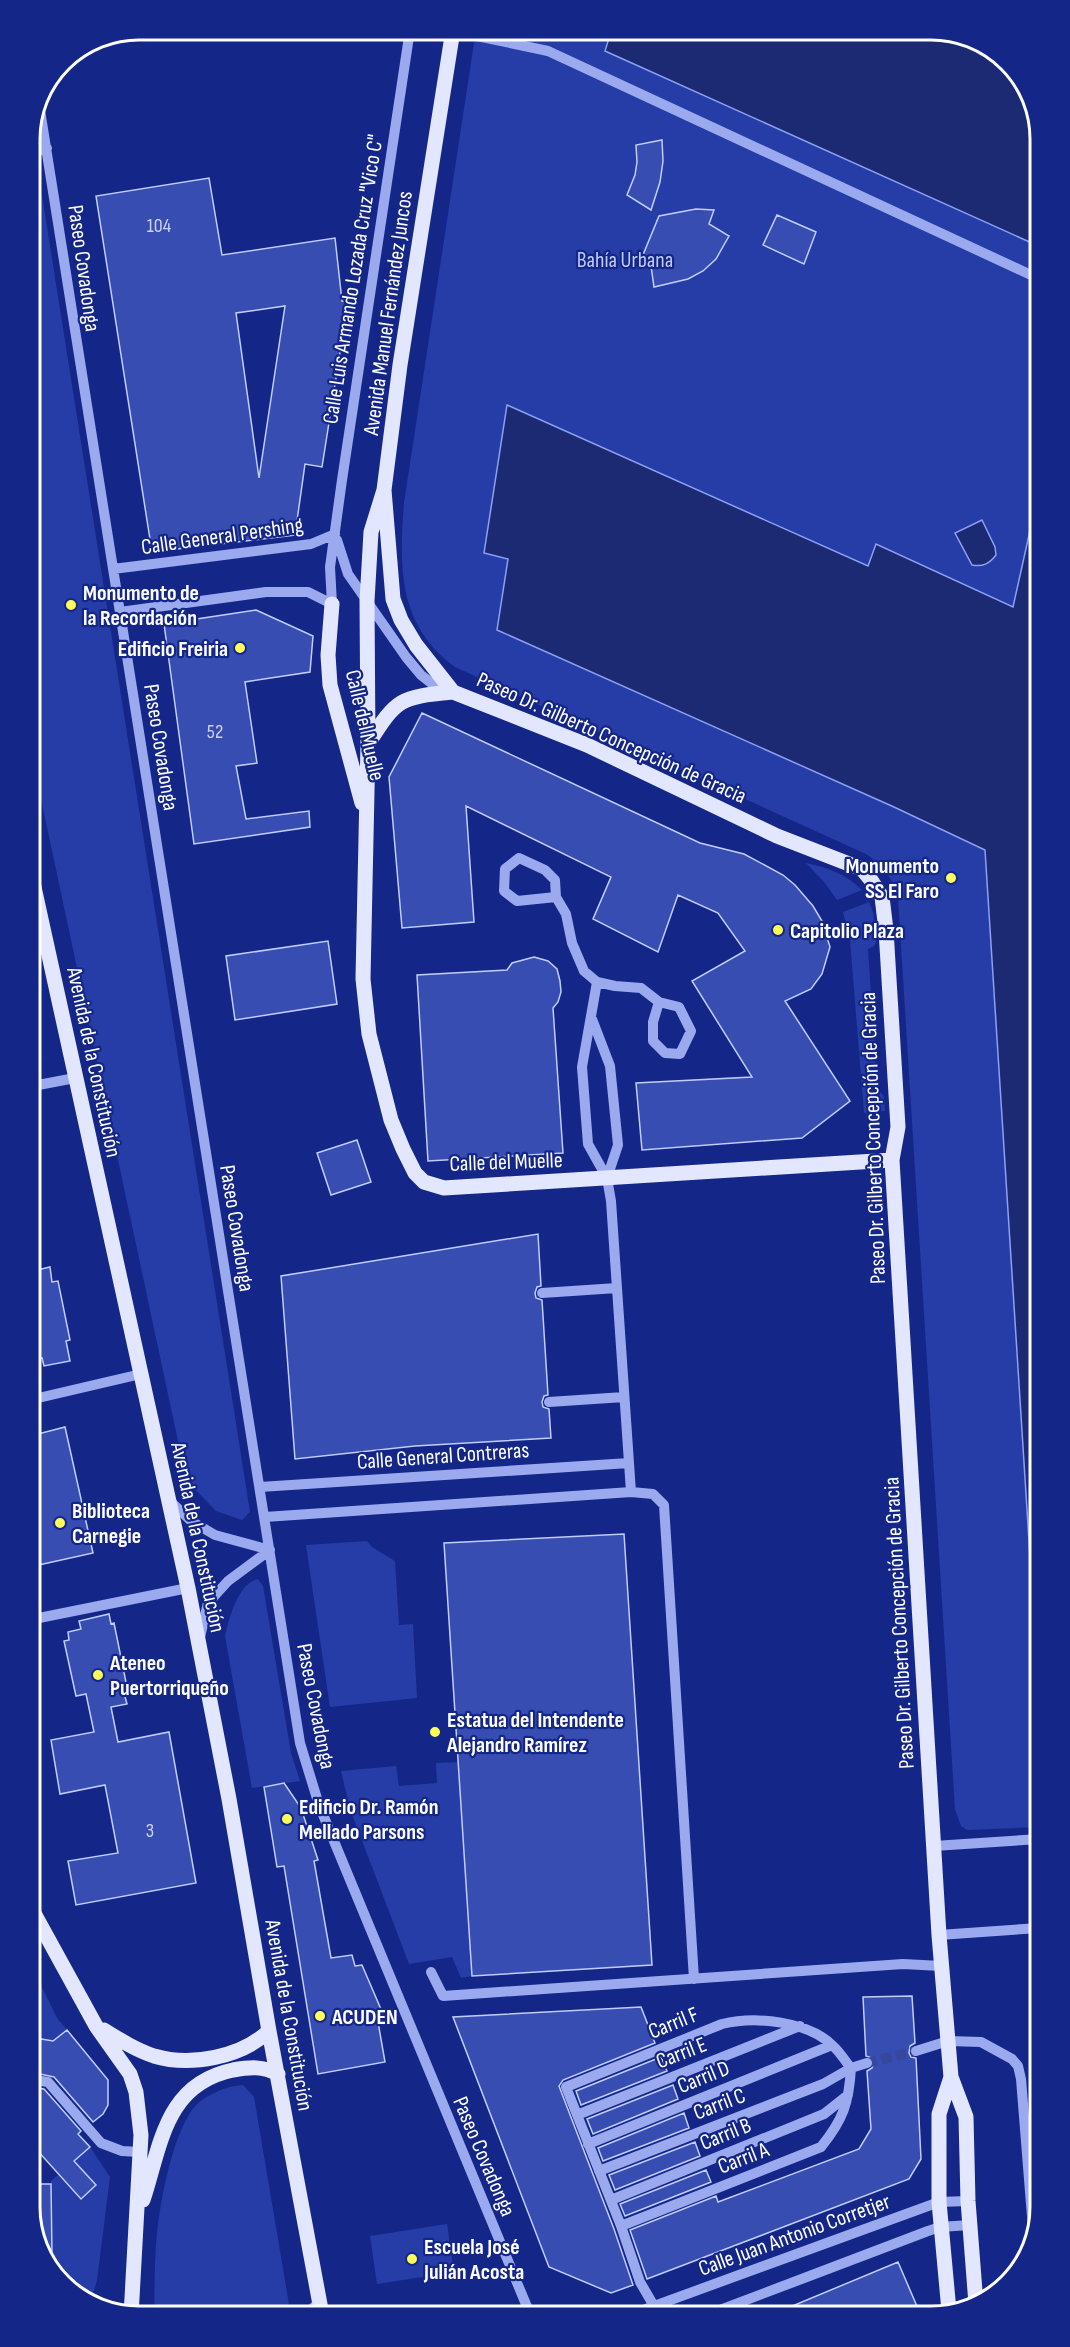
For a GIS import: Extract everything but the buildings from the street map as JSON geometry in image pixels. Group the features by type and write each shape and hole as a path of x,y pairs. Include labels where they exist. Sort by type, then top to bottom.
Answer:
{"main road":[{"name":"Avenida Manuel Fernández Juncos","path":"367,601 371,532 384,490 400,364 451,40"},
{"name":"Paseo Dr. Gilberto Concepción de Gracia","path":"384,490 393,599 401,620 416,645 453,692 587,745 777,836 862,869 882,897 898,1127 892,1160 941,1966 951,2077 966,2117 968,2201 975,2295"},
{"name":"Calle del Muelle","path":"367,601 368,744 363,979 369,1034 392,1120 402,1149 415,1173 424,1182 444,1188 892,1160"},
{"name":"Calle del Muelle","path":"332,604 328,655 330,684 366,820"},
{"path":"368,744 394,707 405,699 414,695 453,692"},
{"name":"Avenida de la Constitución","path":"41,918 188,1587 229,1799 269,2031 321,2306"},
{"path":"40,1924 96,2026 123,2062 135,2086 140,2114 140,2152 132,2306"},
{"path":"96,2026 137,2049 174,2060 233,2052 254,2044 269,2031"},
{"path":"137,2217 165,2127 180,2099 192,2088 218,2074 259,2067 278,2074"},
{"name":"Paseo Dr. Gilberto Concepción de Gracia","path":"948,2305 940,2227 939,2114 951,2077"}],"street":[{"name":"Calle Luis Armando Lozada Cruz \"Vico C\"","path":"332,604 330,567 408,40"},
{"path":"500,40 548,51 1030,275"},
{"name":"Paseo Covadonga","path":"42,124 300,1743 319,1805 527,2306"},
{"path":"41,149 47,148"},
{"name":"Calle General Pershing","path":"113,569 311,544 335,534"},
{"path":"335,534 348,574 406,657 421,675 435,686 453,692"},
{"path":"120,612 267,592 308,592 332,604"},
{"path":"556,897 517,901 504,891 505,869 519,858 546,870 555,880 556,897 566,914 572,943 584,971 597,982 641,988 659,1002 679,1007 691,1031 680,1054 665,1053 653,1041 653,1022 659,1002"},
{"path":"597,982 582,1067 588,1144 607,1178 611,1201 631,1492"},
{"path":"592,1019 610,1066 618,1145 607,1178"},
{"path":"41,1085 75,1078"},
{"path":"542,1293 617,1288"},
{"path":"40,1398 141,1374"},
{"path":"549,1402 624,1397"},
{"name":"Calle General Contreras","path":"260,1487 630,1463"},
{"path":"265,1518 631,1492 653,1494 664,1505 694,1980"},
{"path":"168,1499 191,1521 215,1535 270,1550"},
{"path":"198,1642 208,1603 228,1581 270,1550"},
{"path":"40,1618 188,1587"},
{"path":"934,1846 1030,1840"},
{"path":"939,1935 1030,1929"},
{"path":"431,1972 443,1996 903,1964 941,1966"},
{"name":"Carril F","path":"577,2115 566,2087 722,2024 742,2019 800,2026"},
{"path":"800,2026 832,2044 851,2068"},
{"name":"Carril E","path":"577,2115 800,2026"},
{"path":"916,2051 948,2041 981,2042 1012,2059 1018,2066 1030,2192"},
{"name":"Carril D","path":"588,2144 832,2044"},
{"name":"Carril C","path":"599,2171 823,2084 851,2068 867,2063"},
{"name":"Carril A","path":"621,2226 821,2147 838,2127 849,2094 851,2068"},
{"path":"40,2081 48,2082 101,2143 122,2151 140,2152"},
{"name":"Carril B","path":"611,2200 824,2114 849,2094"},
{"path":"577,2115 621,2226 640,2282 654,2306"},
{"name":"Calle Juan Antonio Corretjer","path":"654,2306 939,2202 968,2201"},
{"name":"Calle Juan Antonio Corretjer","path":"731,2306 940,2227 970,2225"}],"green space":[{"name":"Bahía Urbana","path":"474,40 609,41 606,51 1030,242 1030,532 1014,607 876,545 868,567 508,405 484,553 508,558 894,807 985,850 1030,1557 1030,1827 967,1830 961,1826 955,1809 898,897 893,884 882,867 866,854 455,667 436,651 422,633 412,614 403,572 404,503"},
{"path":"41,189 250,1512 242,1520 216,1511 192,1486 184,1469 41,798"},
{"path":"806,863 836,872 862,890 837,900"},
{"path":"869,902 873,912 876,942 868,949 877,1087 884,1097 885,1111 864,1113 850,940 843,912"},
{"path":"367,1541 372,1547 395,1561 399,1625 413,1624 417,1698 330,1707 306,1545"},
{"path":"258,1579 263,1586 291,1753 300,1781 252,1788 225,1636 240,1594 251,1582"},
{"path":"460,1762 472,1976 461,1978 452,1957 409,1964 350,1809 341,1771 396,1766 399,1786 437,1783 436,1763"},
{"path":"40,1983 57,2018 67,2030 53,2041 40,2039"},
{"path":"243,2085 254,2097 289,2306 154,2306 155,2254 159,2220 165,2184 181,2129 202,2100 213,2093"},
{"path":"90,2147 110,2177 97,2280 93,2294 69,2278 51,2251 51,2181 58,2175 81,2199 96,2185 74,2161"},
{"path":"447,2224 454,2272 377,2284 370,2236"}],"shaded area":[{"path":"608,41 937,41 950,42 968,48 991,61 1005,74 1019,96 1028,120 1030,242 605,51"},
{"path":"507,405 868,566 876,544 1013,607 1030,530 1030,1557 985,850 894,807 497,630 508,559 484,553"},
{"path":"982,520 995,547 996,555 986,564 972,565 955,533"}],"tunnel":[{"path":"867,2063 916,2051"}],"place":[{"name":"Monumento de la Recordación","path":"71,605"},
{"name":"Edificio Freiria","path":"240,648"},
{"name":"Monumento SS El Faro","path":"951,878"},
{"name":"Capitolio Plaza","path":"778,930"},
{"name":"Biblioteca Carnegie","path":"60,1523"},
{"name":"Ateneo Puertorriqueño","path":"98,1675"},
{"name":"Estatua del Intendente Alejandro Ramírez","path":"435,1732"},
{"name":"Edificio Dr. Ramón Mellado Parsons","path":"287,1819"},
{"name":"ACUDEN","path":"320,2016"},
{"name":"Escuela José Julián Acosta","path":"412,2259"}]}
